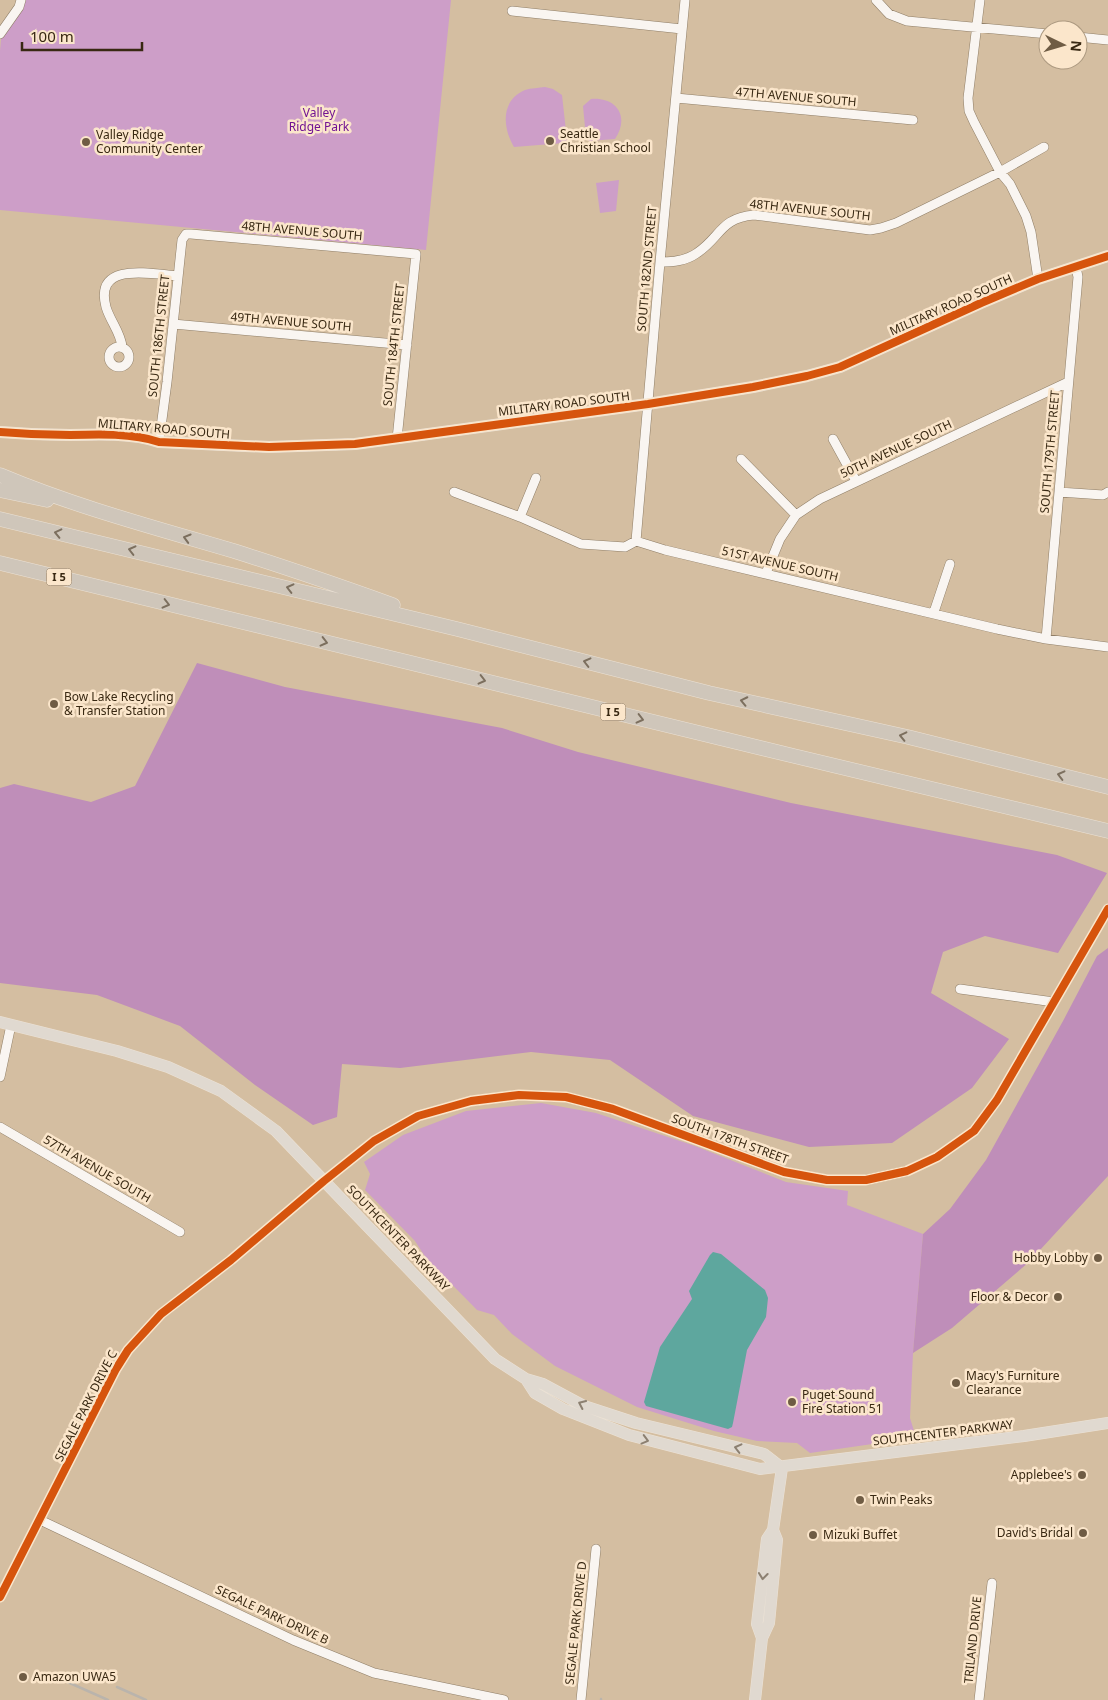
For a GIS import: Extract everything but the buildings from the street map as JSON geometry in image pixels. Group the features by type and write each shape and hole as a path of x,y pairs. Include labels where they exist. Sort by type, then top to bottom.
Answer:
{"highway":[{"path":"0,475 82,506 309,575 457,628"},
{"path":"0,490 82,506"},
{"path":"0,519 457,628 709,693 908,737 1108,787"},
{"name":"I 5","path":"0,562 1108,831"},
{"path":"0,572 119,592"}],"main road":[{"name":"MILITARY ROAD SOUTH","path":"0,432 69,435 90,441 123,444 150,445 159,442 269,448 355,444 648,404 753,387 840,367 1038,279 1108,256"},
{"name":"SOUTHCENTER PARKWAY","path":"5,1024 117,1051 168,1067 220,1091 276,1131 495,1359 526,1380 535,1393 563,1409 628,1435 760,1469 782,1468 1108,1423"},
{"path":"755,1700 762,1638 757,1624 767,1539 774,1530 782,1468"}],"street":[{"path":"0,34 19,7 21,0"},
{"name":"SOUTH 182ND STREET","path":"636,541 685,0"},
{"path":"876,0 889,14 906,21 1038,33"},
{"path":"980,0 968,98 969,110 1000,172 1010,184 1026,216 1031,232 1038,279"},
{"path":"512,11 682,29"},
{"path":"1088,38 1108,40"},
{"name":"47TH AVENUE SOUTH","path":"676,98 913,120"},
{"name":"48TH AVENUE SOUTH","path":"660,262 676,262 698,253 727,223 743,216 754,215 870,230 881,228 896,223 1000,172 1044,147"},
{"name":"48TH AVENUE SOUTH","path":"186,234 416,254"},
{"name":"SOUTH 186TH STREET","path":"159,442 182,240 186,234"},
{"name":"SOUTH 184TH STREET","path":"397,439 416,254"},
{"name":"SOUTH 179TH STREET","path":"1046,639 1078,279 1076,267"},
{"path":"122,347 121,340 106,308 104,294 105,287 109,281 123,274 134,273 178,276"},
{"name":"49TH AVENUE SOUTH","path":"173,324 407,346"},
{"name":"50TH AVENUE SOUTH","path":"766,573 780,539 796,515 820,499 1068,382"},
{"path":"833,439 856,481"},
{"path":"741,458 796,515"},
{"path":"520,517 536,478"},
{"name":"51ST AVENUE SOUTH","path":"454,492 520,517 581,544 625,547 636,541 665,550 934,612 997,629 1046,639 1108,647"},
{"path":"1059,492 1103,495 1108,492"},
{"path":"934,612 950,564"},
{"name":"SOUTH 178TH STREET","path":"324,1181 374,1141 418,1116 471,1101 519,1095 566,1097 613,1109 784,1172 827,1180 866,1180 907,1171 937,1157 974,1131 997,1100 1108,909"},
{"path":"960,989 1054,1002"},
{"path":"0,1077 5,1024"},
{"name":"57TH AVENUE SOUTH","path":"0,1128 180,1232"},
{"name":"SEGALE PARK DRIVE C","path":"0,1597 116,1369 136,1340 161,1314 231,1260 324,1181"},
{"name":"SEGALE PARK DRIVE B","path":"40,1520 293,1640 374,1673 504,1700"},
{"name":"SEGALE PARK DRIVE D","path":"581,1700 596,1549"},
{"name":"TRILAND DRIVE","path":"979,1700 992,1583"}],"green space":[{"name":"Valley Ridge Park","path":"26,0 451,0 426,250 0,210 1,39"},
{"path":"545,87 553,89 562,95 567,140 564,143 514,147 507,131 506,123 506,115 511,100 525,90"},
{"path":"591,99 608,101 618,110 621,116 621,123 615,139 589,141 586,138 583,106"},
{"path":"619,180 616,211 600,213 596,183"},
{"path":"541,1103 596,1113 695,1146 786,1182 848,1191 847,1205 923,1234 913,1353 910,1418 914,1438 810,1453 797,1443 757,1441 714,1431 637,1407 555,1366 512,1334 494,1315 477,1310 426,1258 415,1241 365,1190 370,1174 364,1162 403,1135 466,1111"}],"shaded area":[{"path":"197,663 285,687 502,728 578,752 791,803 1057,855 1107,873 1058,953 985,936 943,952 931,993 1009,1039 972,1088 892,1143 809,1147 693,1116 610,1060 531,1052 400,1068 342,1064 337,1117 313,1125 255,1085 180,1026 97,995 0,983 0,788 14,784 91,802 135,786"},
{"path":"1108,948 1108,1176 1029,1262 952,1328 913,1353 923,1234 950,1209 986,1160 1097,956"}],"water":[{"path":"713,1252 721,1254 765,1290 768,1298 766,1317 747,1350 733,1423 732,1427 728,1429 646,1406 644,1402 660,1347 692,1299 689,1291"}],"railway":[{"path":"63,1680 108,1700"},
{"path":"117,1687 146,1700"}],"cycle path":[{"path":"0,432 53,435 115,435 138,437 159,442 269,447 355,444 648,404 753,387 840,367 1038,279 1108,256"},
{"path":"0,1597 116,1369 128,1350 161,1314 231,1260 374,1141 418,1116 471,1101 519,1095 566,1097 613,1109 784,1172 827,1180 866,1180 907,1171 937,1157 974,1131 997,1100 1108,909"}],"place":[{"name":"Seattle Christian School","path":"550,141"},
{"name":"Valley Ridge Community Center","path":"86,142"},
{"name":"Bow Lake Recycling & Transfer Station","path":"54,704"},
{"name":"Hobby Lobby","path":"1098,1258"},
{"name":"Floor & Decor","path":"1058,1297"},
{"name":"Macy's Furniture Clearance","path":"956,1383"},
{"name":"Puget Sound Fire Station 51","path":"792,1402"},
{"name":"Applebee's","path":"1082,1475"},
{"name":"Twin Peaks","path":"860,1500"},
{"name":"David's Bridal","path":"1083,1533"},
{"name":"Mizuki Buffet","path":"813,1535"},
{"name":"Amazon UWA5","path":"23,1677"}]}
